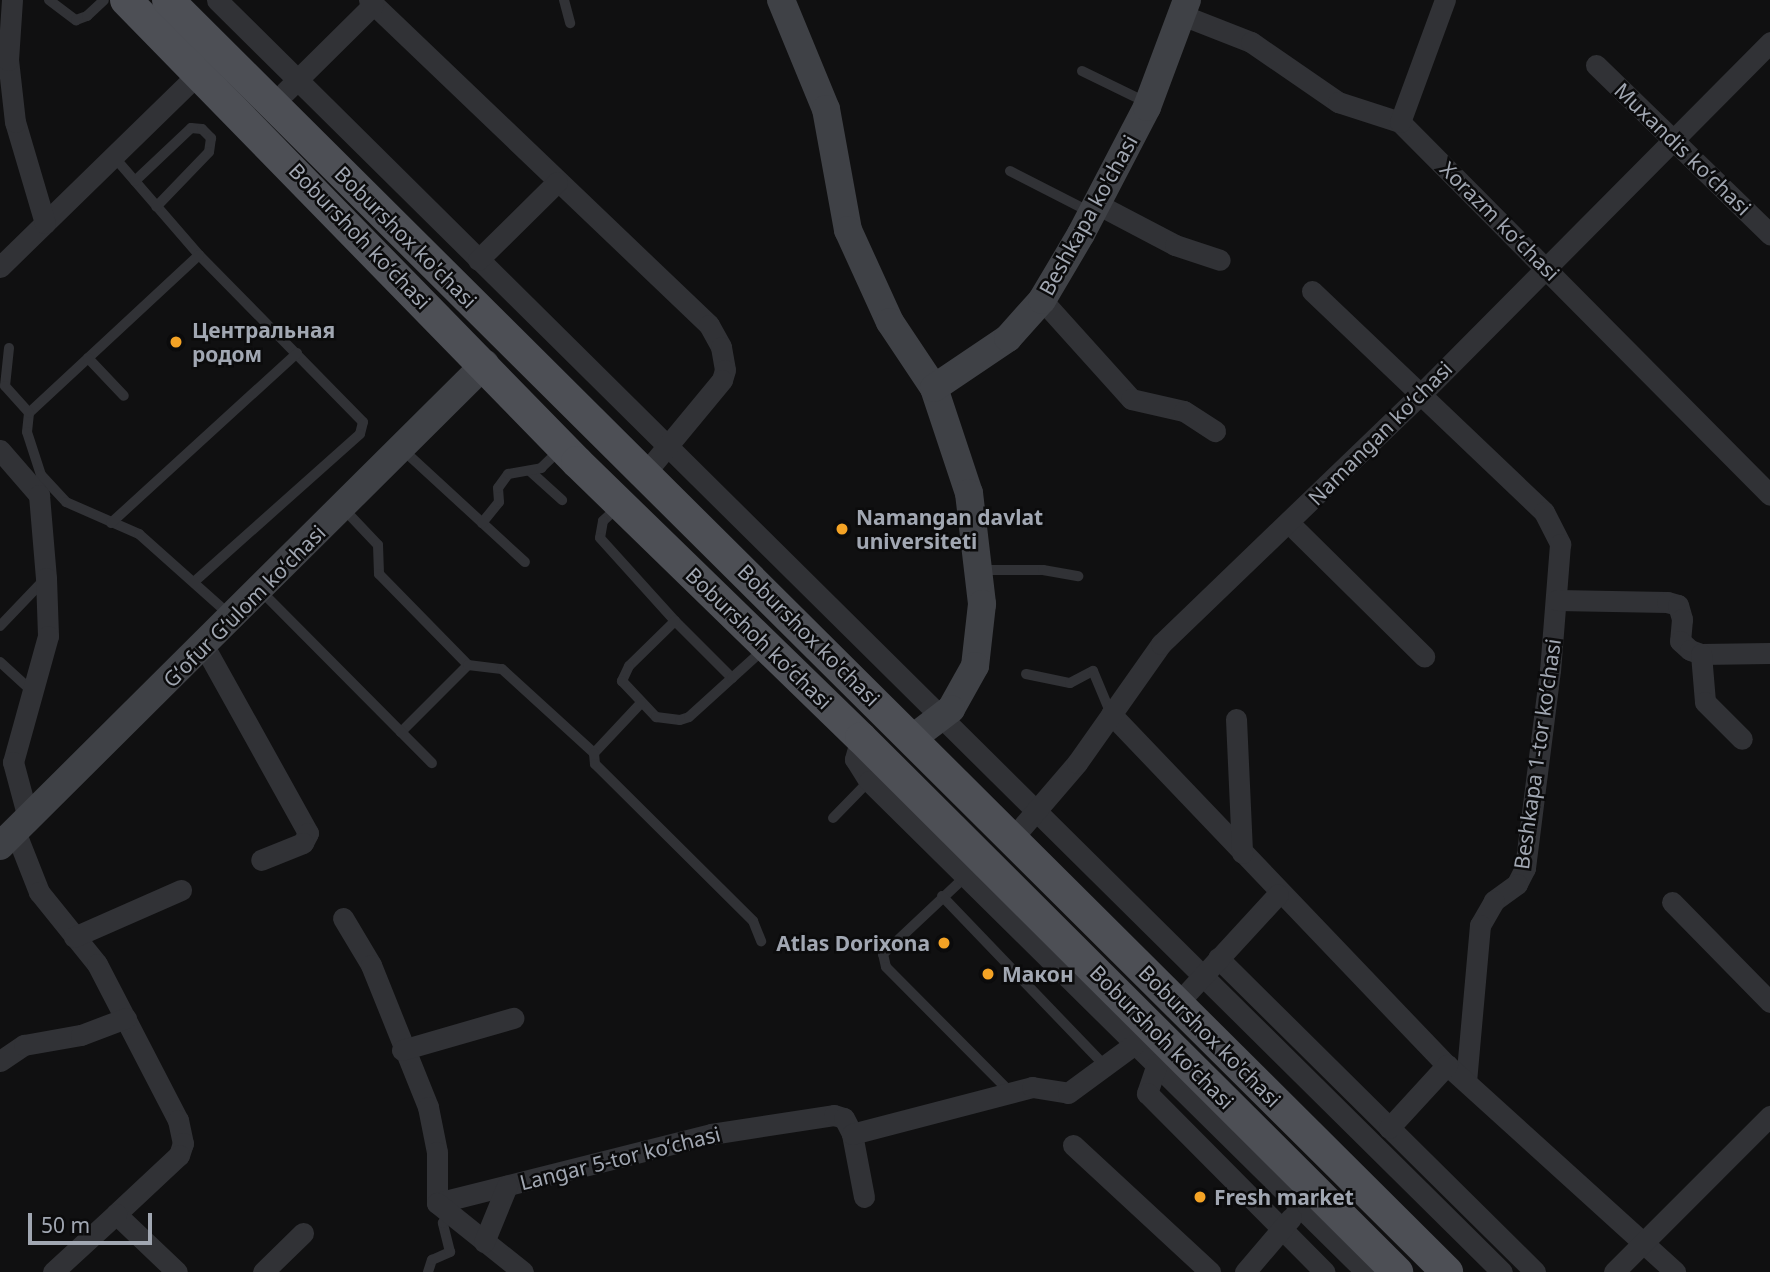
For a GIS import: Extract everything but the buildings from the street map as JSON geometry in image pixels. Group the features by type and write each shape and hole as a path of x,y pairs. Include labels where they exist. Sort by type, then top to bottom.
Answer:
{"main road":[{"name":"Boburshoh koʻchasi","path":"126,0 200,72 563,447 861,738 1146,1036 1308,1199 1397,1272"},
{"name":"Boburshox ko'chasi","path":"169,0 1447,1272"},
{"path":"485,364 509,340"}],"street":[{"path":"12,0 7,122 46,223"},
{"path":"216,0 1502,1272"},
{"path":"781,0 826,109 848,230 866,276 934,387 968,494 979,570 981,638 975,666 966,688 941,716 913,738"},
{"path":"1400,122 1445,0"},
{"path":"273,104 371,2 556,182 709,325 721,347 725,370 722,380 666,444 645,473"},
{"name":"Beshkapa ko'chasi","path":"934,387 1008,338 1042,300 1095,209 1148,103 1185,7"},
{"name":"Xorazm koʻchasi","path":"1185,7 1251,42 1338,102 1400,122 1545,265 1770,495"},
{"name":"Namangan koʻchasi","path":"1011,840 1111,714 1161,644 1419,396 1545,265 1770,43"},
{"name":"Muxandis koʻchasi","path":"1596,65 1770,234"},
{"path":"0,267 115,158 200,72"},
{"path":"307,139 331,116"},
{"path":"442,273 473,254 556,182"},
{"path":"1095,209 1175,245 1220,260"},
{"name":"Beshkapa 1-tor koʼchasi","path":"1312,291 1419,396 1544,512 1555,527 1559,544 1557,600 1525,867 1517,884 1494,901 1480,925 1466,1081"},
{"path":"1042,300 1131,399 1184,411 1215,431"},
{"name":"Gʻofur Gʻulom koʻchasi","path":"14,832 344,508 485,364"},
{"path":"0,450 45,490 48,636 35,695 13,762 14,832 39,892 97,964 178,1120 183,1143 175,1160 53,1272"},
{"path":"1289,523 1424,656"},
{"path":"1557,600 1678,605 1682,619 1680,641 1701,654 1770,653"},
{"path":"807,633 831,607"},
{"path":"204,646 308,833 303,844 261,860"},
{"path":"1701,654 1705,702 1742,739"},
{"path":"1111,714 1278,894 1447,1065 1675,1272"},
{"path":"1236,719 1242,853"},
{"path":"861,738 855,759 869,781 966,876 1146,1036 1157,1064 1253,1143 1226,1171"},
{"path":"964,791 990,764"},
{"path":"1087,915 1114,887"},
{"path":"74,937 181,890"},
{"path":"1177,1004 1278,894"},
{"path":"1672,902 1770,1002"},
{"path":"343,918 371,965 402,1050 418,1077 434,1129 442,1209 523,1272"},
{"path":"1218,958 1535,1272"},
{"path":"0,1060 24,1045 81,1035 126,1018"},
{"path":"402,1050 513,1018"},
{"path":"864,1196 852,1134 1032,1087 1068,1093 1146,1036"},
{"path":"1157,1064 1146,1085 1147,1093 1325,1272"},
{"path":"1389,1128 1447,1065"},
{"name":"Langar 5-tor koʻchasi","path":"442,1209 507,1186 634,1150 834,1115 844,1118 852,1134"},
{"path":"1614,1272 1770,1116"},
{"path":"1073,1144 1210,1272"},
{"path":"484,1242 507,1186"},
{"path":"1245,1272 1308,1199 1366,1272"},
{"path":"116,1214 177,1272"},
{"path":"263,1272 303,1233"}],"lane":[{"path":"49,0 76,20 87,16 104,0"},
{"path":"564,0 570,23"},
{"path":"1082,71 1148,103"},
{"path":"135,181 191,128 202,129 211,138 209,152 156,206"},
{"path":"115,158 199,255 360,416 363,428 194,582"},
{"path":"1010,170 1095,209"},
{"path":"29,412 199,255"},
{"path":"9,348 5,386 29,412 31,451 45,490 73,508 138,534 232,617"},
{"path":"111,523 297,353"},
{"path":"88,358 124,396"},
{"path":"482,523 499,502 501,481 513,472 531,472 563,447"},
{"path":"402,449 525,562"},
{"path":"531,472 562,500"},
{"path":"621,505 603,521 600,538 675,621 732,678"},
{"path":"344,508 378,545 379,574 468,665"},
{"path":"979,570 1043,570 1078,576"},
{"path":"0,626 46,578"},
{"path":"260,590 432,763"},
{"path":"675,621 622,675 628,691 656,717 680,720 767,646"},
{"path":"0,662 35,695"},
{"path":"401,732 468,665 492,665 508,673 594,753 600,770 753,921 761,941"},
{"path":"1026,674 1070,683 1093,671 1111,714"},
{"path":"594,753 641,703"},
{"path":"833,818 869,781"},
{"path":"966,876 883,954 886,967 1010,1092"},
{"path":"942,896 1105,1066"},
{"path":"428,1272 432,1259 450,1252 442,1209"}],"place":[{"name":"Центральная родом","path":"176,342"},
{"name":"Namangan davlat universiteti","path":"842,529"},
{"name":"Atlas Dorixona","path":"944,943"},
{"name":"Макон","path":"988,974"},
{"name":"Fresh market","path":"1200,1197"}]}
